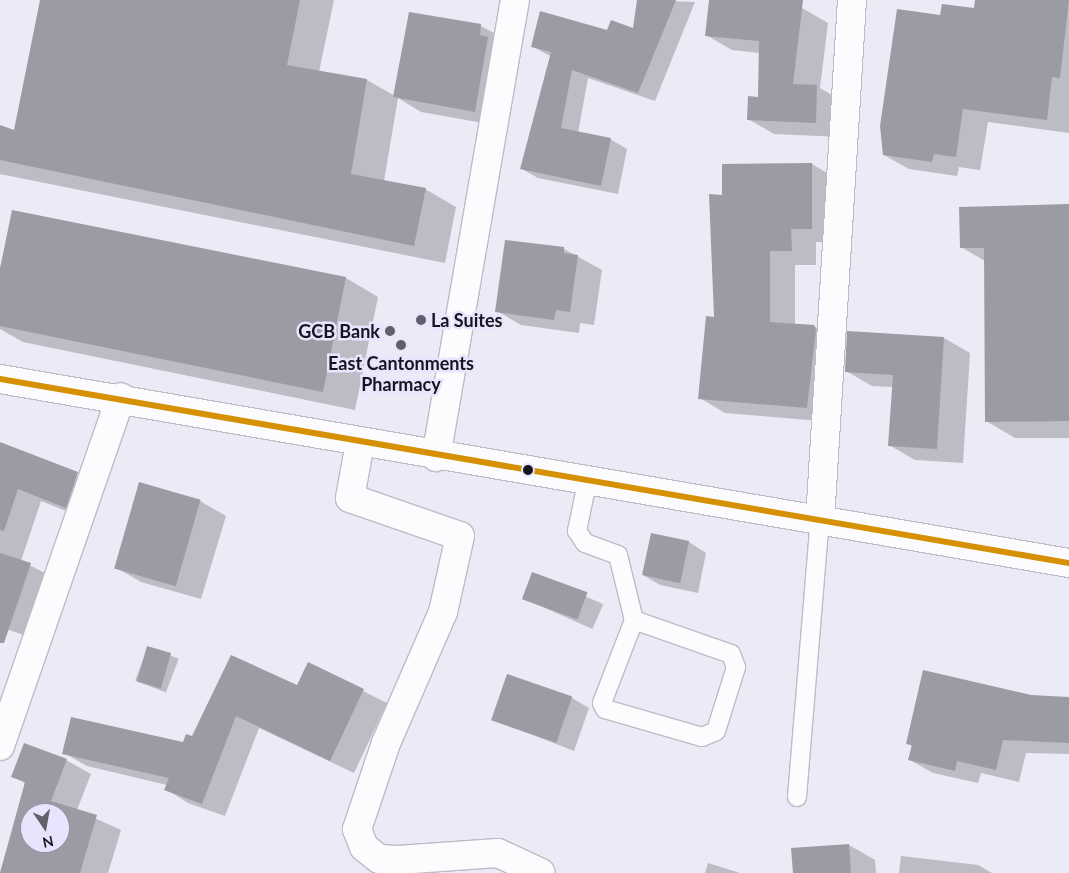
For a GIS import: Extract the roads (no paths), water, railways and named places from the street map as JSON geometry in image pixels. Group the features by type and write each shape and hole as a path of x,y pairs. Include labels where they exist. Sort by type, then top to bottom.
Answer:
{"street":[{"path":"436,457 516,0"},
{"path":"820,520 852,0"},
{"path":"0,379 121,397 360,443 586,483 820,520 1069,563"},
{"path":"0,746 121,397"},
{"path":"360,443 350,498 460,536 443,612 386,743 357,829 364,847 378,858 398,860 498,853 541,873"}],"lane":[{"path":"586,483 577,531 585,544 618,555 634,620 602,703 605,709 702,737 716,731 736,667 731,654 634,620"},
{"path":"797,797 820,520"}],"place":[{"name":"La Suites","path":"421,320"},
{"name":"GCB Bank","path":"390,331"},
{"name":"East Cantonments Pharmacy","path":"401,345"}]}
